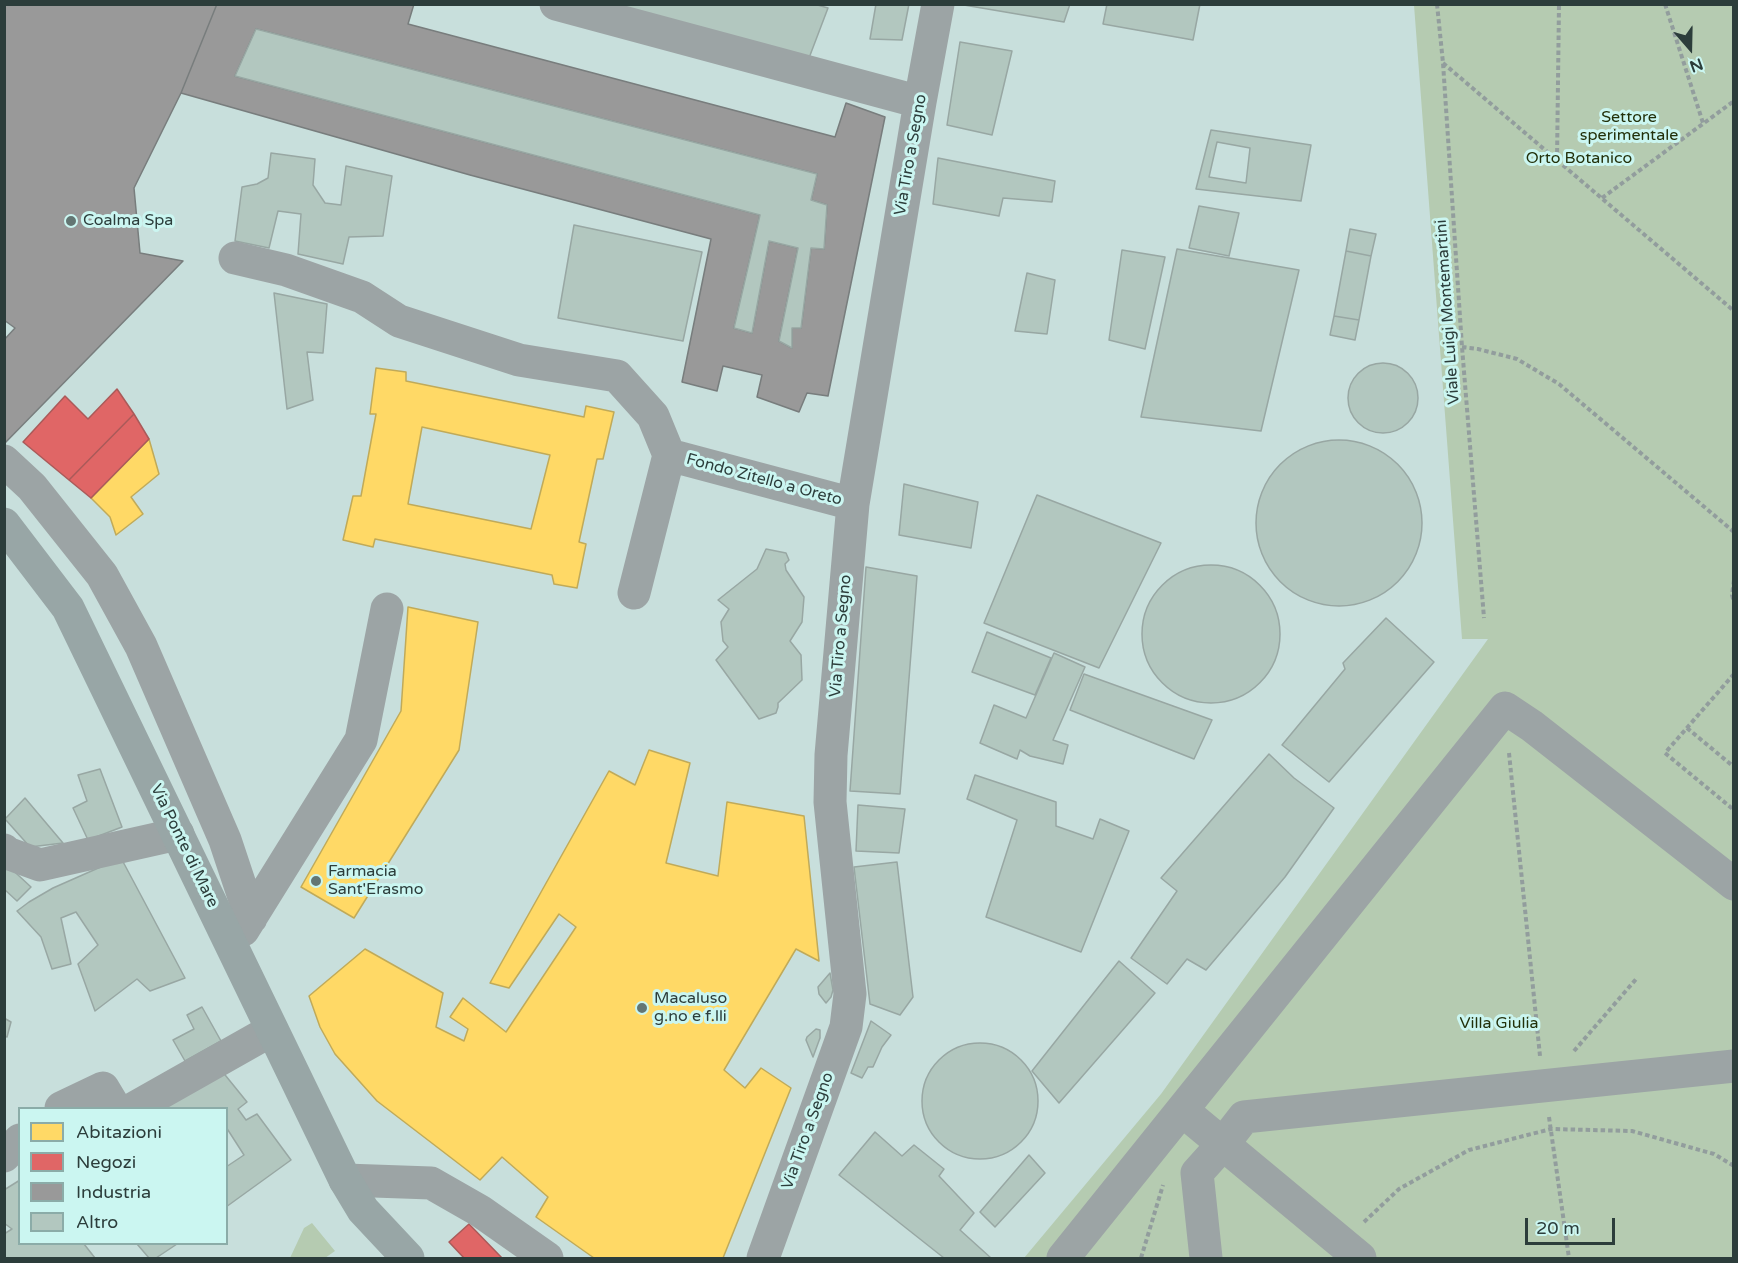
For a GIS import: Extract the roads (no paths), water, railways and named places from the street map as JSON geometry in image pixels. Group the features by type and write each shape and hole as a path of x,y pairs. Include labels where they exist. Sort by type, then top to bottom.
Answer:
{"main road":[{"name":"Via Ponte di Mare","path":"4,524 68,608 345,1179 363,1210 408,1258"}],"street":[{"path":"556,4 920,102"},
{"name":"Via Tiro a Segno","path":"763,1258 846,1027 850,993 830,802 831,755 853,504 938,4"},
{"name":"Fondo Zitello a Oreto","path":"235,258 286,270 362,297 399,321 519,360 617,376 653,416 669,454 853,504"},
{"path":"634,594 669,454"},
{"path":"4,461 32,487 102,574 141,646 225,840 250,918"},
{"path":"233,947 361,740 387,609"},
{"path":"1063,1258 1505,708 1532,726 1734,884"},
{"path":"4,850 40,865 178,834"},
{"path":"136,1107 272,1030"},
{"path":"1206,1258 1197,1173 1244,1117 1734,1066"},
{"path":"63,1107 103,1088 114,1107"},
{"path":"1183,1111 1351,1251"},
{"path":"4,1156 18,1142"},
{"path":"345,1179 430,1183 480,1210 547,1258"}],"place":[{"name":"Coalma Spa","path":"71,221"},
{"name":"Farmacia Sant'Erasmo","path":"316,881"},
{"name":"Macaluso g.no e f.lli","path":"642,1008"}],"park label":[{"name":"Settore sperimentale","path":"1629,127"},
{"name":"Orto Botanico","path":"1579,159"},
{"name":"Villa Giulia","path":"1499,1024"}]}
